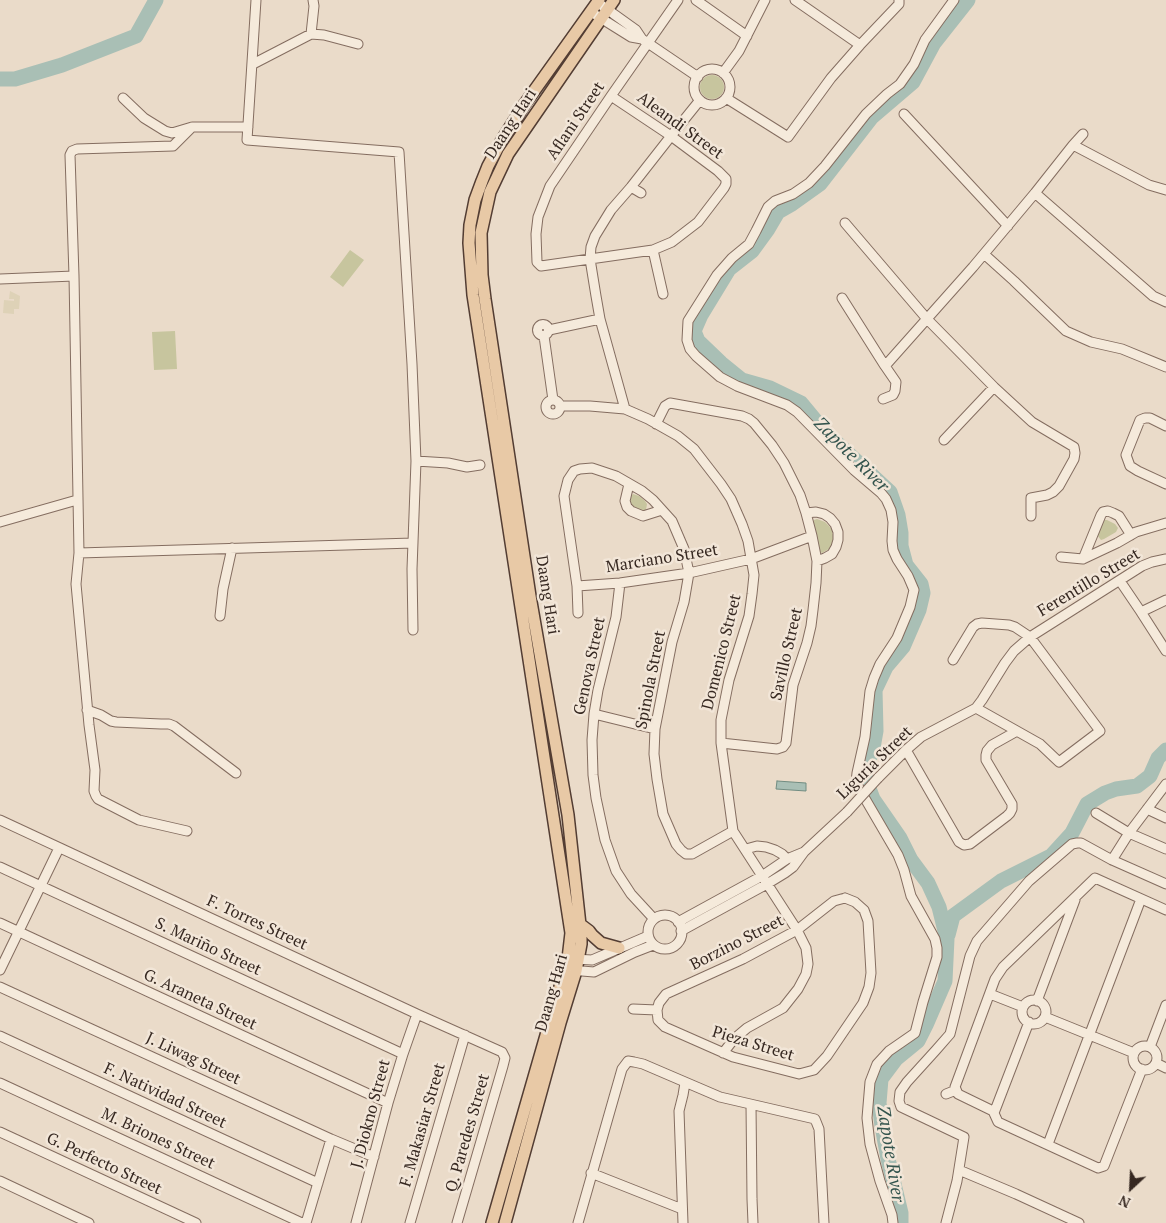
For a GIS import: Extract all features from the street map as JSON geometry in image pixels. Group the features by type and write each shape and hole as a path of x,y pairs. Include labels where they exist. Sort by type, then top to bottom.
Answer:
{"main road":[{"name":"Daang Hari","path":"492,1223 572,965 582,944 568,814 525,597 474,295 469,243 470,225 475,200 498,146 524,105 596,5"},
{"name":"Daang Hari","path":"505,1223 560,1023 572,965 570,924 485,299 480,233 490,192 508,154 608,9"},
{"path":"581,925 596,940 619,948"}],"street":[{"path":"256,0 253,64 246,140 399,152 416,461 412,569 413,630"},
{"path":"311,34 313,0"},
{"name":"Aflani Street","path":"545,266 541,266 537,262 536,234 538,217 550,186 611,96 644,41 678,0"},
{"path":"696,0 747,36"},
{"path":"723,73 739,51 765,0"},
{"path":"795,0 860,45"},
{"path":"726,98 788,137 826,84 899,4 898,0"},
{"path":"893,1223 870,1144 867,1118 870,1082 877,1064 890,1051 915,1033 922,1002 937,957 937,948 935,939 911,896 898,855 856,782 865,738 870,691 880,664 897,638 910,607 914,590 893,550 891,510 880,493 854,470 797,412 787,405 737,386 720,377 696,356 690,349 687,340 688,321 717,275 732,258 749,244 768,207 775,201 793,194 809,183 825,166 866,114 900,84 914,64 925,40 954,0"},
{"path":"596,5 608,9 631,37 644,41 698,77"},
{"path":"253,64 311,34 324,35 358,44"},
{"path":"714,70 723,73 730,85 726,98 718,104 709,104 700,100 695,89 696,81 701,73 714,70"},
{"name":"Aleandi Street","path":"545,266 653,250 672,242 698,222 726,184 726,179 722,175 671,136 611,96"},
{"path":"123,98 144,118 165,131 172,133 192,127 248,127"},
{"path":"625,409 600,319 593,284 590,259 593,242 611,210 700,100"},
{"path":"904,114 1008,226"},
{"path":"187,831 139,820 98,799 94,791 95,770 87,710 76,584 78,500 70,155 72,151 77,150 174,146 192,127"},
{"path":"885,366 1008,226 1083,134"},
{"path":"1073,145 1149,185 1166,190"},
{"path":"631,187 641,193"},
{"path":"1035,193 1152,296 1166,302"},
{"path":"845,223 927,319 994,387 1032,422 1074,447 1074,459 1059,486 1047,495 1031,498 1031,516"},
{"path":"653,250 663,294"},
{"path":"984,254 1066,331 1091,342 1122,349 1166,367"},
{"path":"0,279 74,276"},
{"path":"842,298 896,382 892,395 883,399"},
{"name":"Domenico Street","path":"600,319 546,333 557,403 625,409 678,436 694,449 721,484 742,524 752,559 754,575 749,616 729,680 721,720 721,743 733,830 797,930 806,948 808,964 806,974 798,989 783,1008 747,1028 734,1039 723,1053"},
{"path":"944,440 994,387"},
{"name":"Savillo Street","path":"656,424 665,406 670,403 732,414 749,419 784,463 800,495 812,536 817,561 811,626 793,685 786,743 777,750 721,743"},
{"path":"1166,426 1150,418 1140,420 1126,455 1130,466 1166,484"},
{"path":"416,461 448,463 467,467 480,465"},
{"path":"578,613 577,586 564,496 568,480 574,471 580,468 592,468 616,476 642,491 653,500 672,521 678,533 684,549 689,573"},
{"path":"630,484 625,500 631,511 643,516 662,510"},
{"path":"0,522 78,500"},
{"path":"1084,558 1103,512 1108,511 1119,516 1131,535"},
{"path":"806,513 816,512 824,514 835,524 838,532 838,540 832,554 817,561"},
{"path":"1061,557 1084,558 1131,535 1166,523"},
{"name":"Marciano Street","path":"577,586 620,583 689,573 752,559 812,536"},
{"path":"78,553 413,543"},
{"path":"220,616 223,589 232,548"},
{"name":"Ferentillo Street","path":"1030,637 1142,566 1166,559"},
{"name":"Spinola Street","path":"689,573 684,602 672,642 655,729 654,754 657,780 663,814 676,844 686,854 692,854 733,830"},
{"path":"1120,580 1166,652"},
{"name":"Genova Street","path":"620,583 616,617 594,714 593,775 605,840 616,871 631,894 654,919"},
{"path":"1141,612 1166,600"},
{"path":"953,660 977,624 1009,625 1021,630 1030,637 1100,731 1059,762 1040,744 976,708"},
{"name":"Liguria Street","path":"678,922 794,867 804,852 847,812 906,750 921,737 976,708 1014,651 1030,637"},
{"path":"87,710 101,714 116,722 169,724 174,726 236,773"},
{"path":"594,714 655,729"},
{"path":"906,750 960,842 964,845 970,844 1010,813 1012,804 986,760 986,755 992,745 1017,731"},
{"path":"1112,860 1129,833 1166,784"},
{"path":"1147,809 1166,818"},
{"path":"1096,814 1129,833 1166,849"},
{"name":"F. Torres Street","path":"0,820 502,1052"},
{"path":"946,1223 959,1170 964,1137 902,1107 899,1101 900,1092 907,1082 950,1034 970,956 977,941 1029,881 1072,844 1081,843 1112,860 1166,884"},
{"path":"746,849 757,846 766,847 782,854 787,859"},
{"path":"0,970 59,848"},
{"name":"Liguria Street","path":"682,931 765,880 787,859 804,852"},
{"name":"S. Mariño Street","path":"0,867 403,1054"},
{"path":"1037,1000 1066,912 1076,896 1096,878 1166,910"},
{"name":"Borzino Street","path":"656,1010 666,994 743,960 797,930 834,901 845,898 855,902"},
{"path":"1048,1144 1142,899"},
{"name":"Pieza Street","path":"656,1010 658,1020 665,1027 723,1053 799,1074 814,1070 827,1056 863,1003 869,987 872,972 868,920 864,910 855,902"},
{"path":"1066,912 1003,967 995,979 954,1087 958,1094 994,1111 998,1122 1098,1168 1104,1166 1142,1069"},
{"path":"658,916 671,916 678,922 682,931 678,942 674,946 669,948 658,947 648,936 648,926 658,916"},
{"name":"G. Araneta Street","path":"0,924 388,1103"},
{"path":"572,965 592,960 648,936"},
{"path":"572,965 594,972 654,944"},
{"name":"J. Liwag Street","path":"0,986 331,1139 374,1157"},
{"path":"990,994 1023,1007"},
{"path":"1037,1000 1042,1003 1046,1010 1045,1017 1039,1023 1029,1022 1023,1015 1023,1007 1028,1002 1037,1000"},
{"path":"1150,1047 1166,1005"},
{"path":"634,1009 656,1010"},
{"name":"J. Diokno Street","path":"356,1223 388,1103 417,1014"},
{"path":"1045,1017 1134,1053"},
{"path":"994,1113 1029,1022"},
{"name":"F. Makasiar Street","path":"410,1223 465,1035"},
{"name":"F. Natividad Street","path":"0,1036 318,1183"},
{"path":"1143,1046 1150,1047 1157,1056 1156,1063 1150,1069 1142,1069 1136,1065 1133,1057 1134,1053 1143,1046"},
{"name":"Q. Paredes Street","path":"457,1223 503,1066 505,1058 502,1052"},
{"path":"578,1223 622,1069 628,1061 643,1064 720,1097 815,1119 818,1129 824,1223"},
{"path":"1156,1063 1166,1068"},
{"path":"683,1223 679,1111 686,1082"},
{"name":"M. Briones Street","path":"0,1083 304,1223"},
{"path":"946,1094 956,1090"},
{"path":"752,1105 753,1223"},
{"name":"G. Perfecto Street","path":"0,1132 196,1223"},
{"path":"304,1223 331,1139"},
{"path":"959,1170 1079,1223"},
{"path":"592,1174 682,1209"},
{"path":"0,1181 89,1223"}],"shaded area":[{"path":"712,75 721,78 724,87 721,96 712,99 703,96 700,87 703,78"},
{"path":"350,250 364,260 343,287 330,277"},
{"path":"10,291 20,296 19,309 14,309 14,314 3,313 4,300 14,301 14,299 9,299"},
{"path":"175,331 177,369 154,370 152,332"},
{"path":"633,494 645,501 647,504 646,510 642,512 633,507 630,499"},
{"path":"817,519 829,526 833,535 831,546 822,553 819,551 813,523"},
{"path":"1104,520 1115,524 1118,528 1116,532 1101,540 1097,535"},
{"path":"777,781 806,783 806,791 776,789"}],"waterway":[{"path":"0,79 15,79 62,65 136,36 156,0"},
{"name":"Zapote River","path":"901,1223 901,1213 882,1126 879,1103 881,1079 896,1059 918,1041 926,1025 945,981 947,939 939,907 928,883 911,860 900,838 873,799 865,778 876,731 875,690 886,667 903,647 919,610 923,593 921,584 906,565 901,546 898,515 890,492 825,432 801,403 770,388 742,380 698,341 694,331 701,315 729,269 752,251 778,212 820,184 872,117 913,82 934,43 968,0"},
{"path":"948,935 953,916 1001,881 1051,856 1072,833 1087,804 1105,793 1116,789 1137,786 1150,776 1158,758 1166,750"}]}
